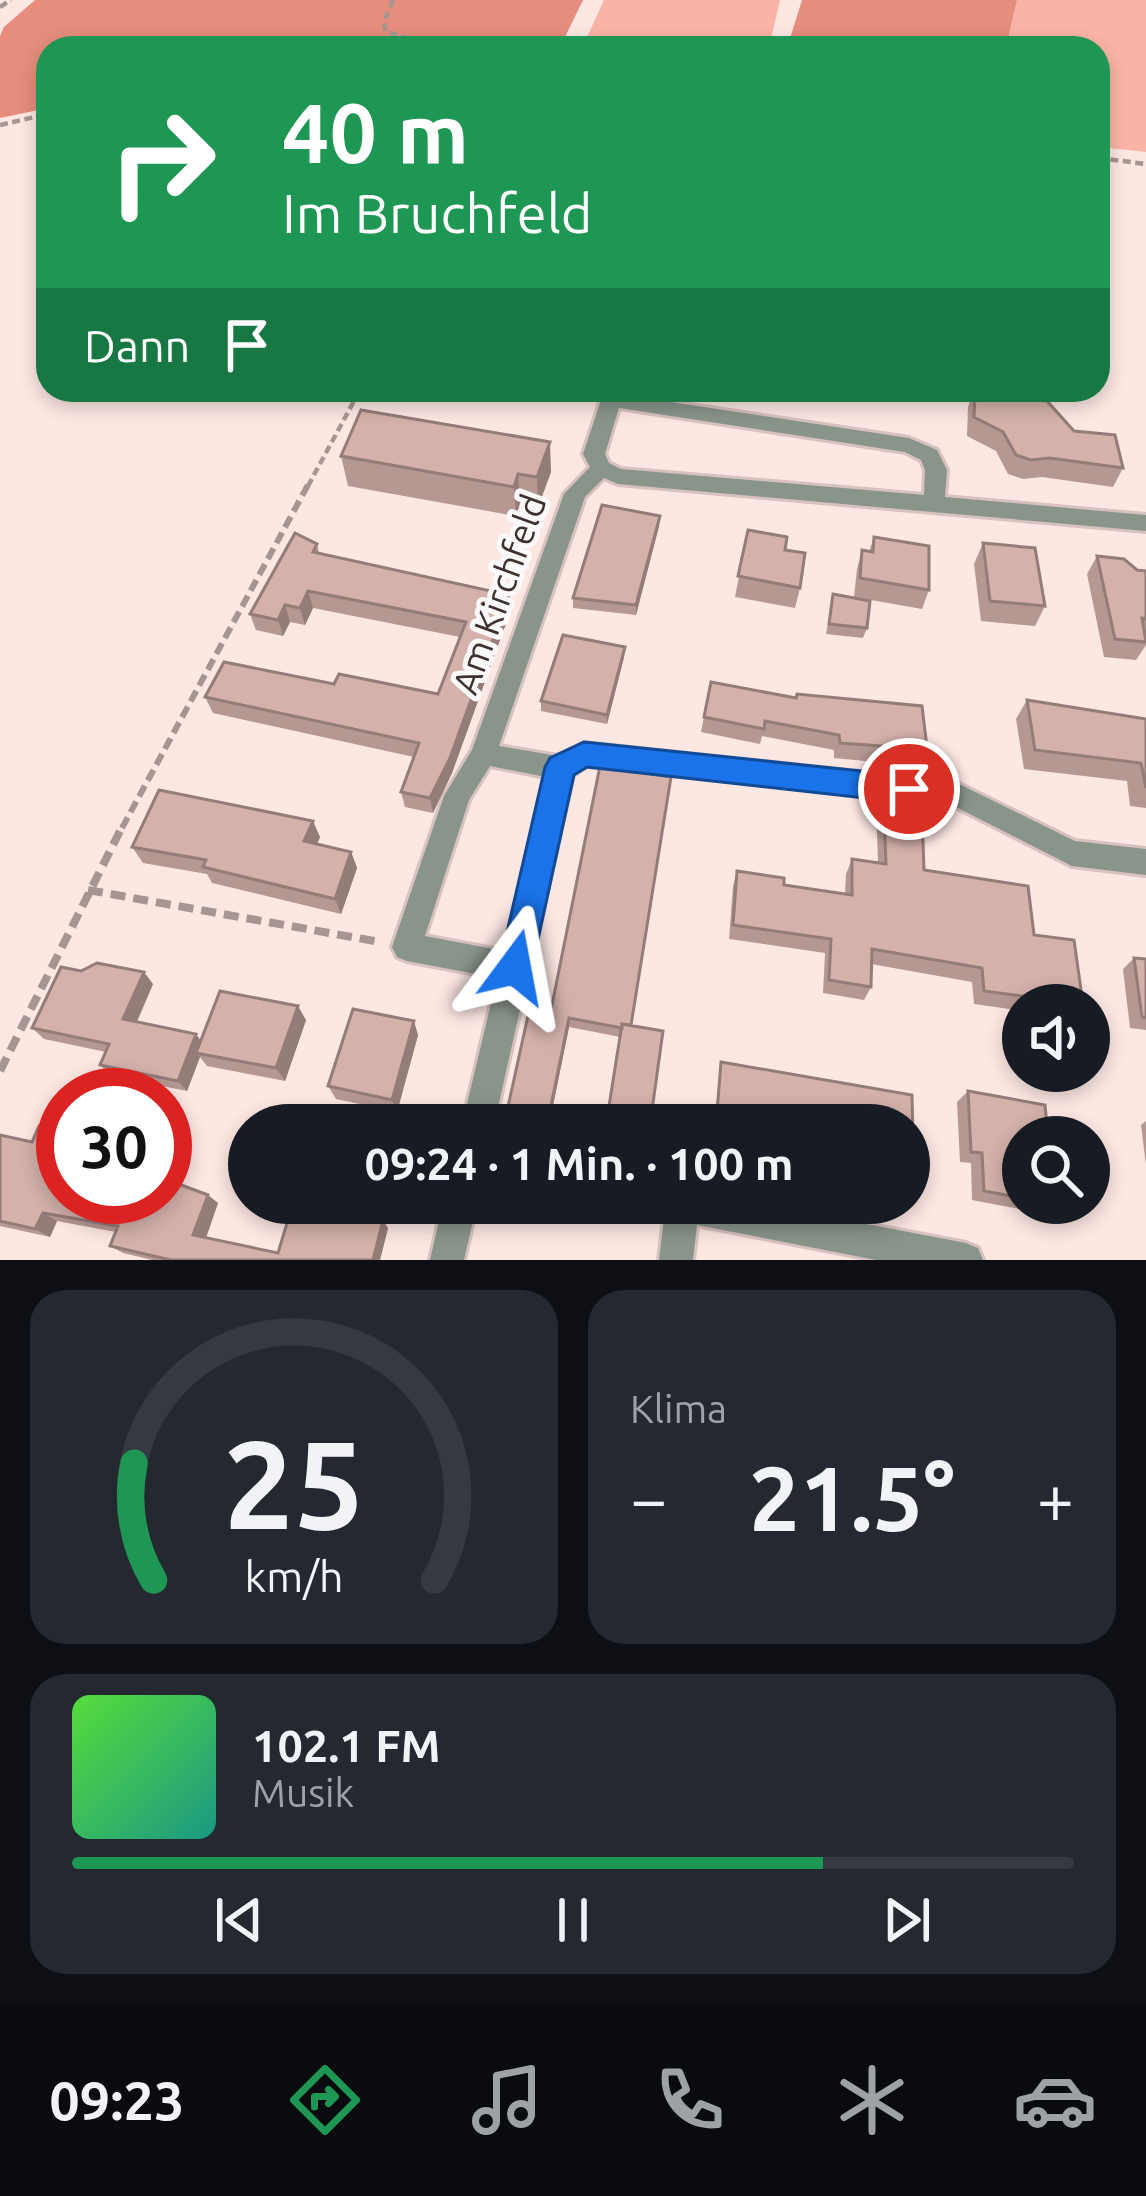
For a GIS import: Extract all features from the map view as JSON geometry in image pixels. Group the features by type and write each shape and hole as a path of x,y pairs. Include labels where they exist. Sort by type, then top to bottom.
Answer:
{"street":[{"path":"609,402 594,454 601,468 618,476 1146,523"},
{"path":"623,402 909,445 930,454 935,470 934,504"},
{"name":"Am Kirchfeld","path":"407,947 457,796 483,754 574,494 601,468"},
{"name":"Am Kirchfeld","path":"483,754 560,767 584,754 956,794 1072,853 1146,862"},
{"path":"483,1104 560,767"},
{"path":"407,947 515,967"},
{"path":"447,1260 455,1224"},
{"path":"675,1224 676,1260"},
{"path":"779,1224 966,1260"}],"path":[{"path":"0,7 11,0"},
{"path":"393,0 386,32 401,36"},
{"path":"0,125 36,117"},
{"path":"1110,160 1146,164"},
{"path":"0,1070 88,890 353,402"},
{"path":"88,890 407,947"}],"shaded area":[{"path":"35,0 583,0 565,36 36,36 36,110 0,118 0,36"},
{"path":"604,0 780,0 772,36 588,36"},
{"path":"802,0 1017,0 1009,36 791,36"},
{"path":"1017,0 1146,0 1146,152 1110,148 1110,36 1009,36"}],"building":[{"path":"975,402 1048,402 1074,431 1115,435 1123,468 1016,455 1003,432 974,417"},
{"path":"361,410 550,442 537,477 518,474 514,487 341,456"},
{"path":"602,505 660,516 636,605 573,598"},
{"path":"748,530 787,537 785,550 805,553 800,588 738,576"},
{"path":"295,533 317,544 313,552 509,595 450,758 430,798 401,792 419,743 205,697 224,662 334,684 339,674 438,694 466,622 308,591 300,608 285,605 278,620 250,614"},
{"path":"874,537 929,546 929,590 860,578 862,550 873,552"},
{"path":"983,543 1035,548 1045,606 990,601"},
{"path":"1097,556 1124,559 1146,571 1146,619 1142,618 1146,642 1115,639"},
{"path":"833,594 870,601 867,628 829,624"},
{"path":"563,635 625,647 607,715 541,701"},
{"path":"711,682 796,698 797,694 922,706 928,756 881,754 881,746 840,743 839,735 765,721 764,729 704,717"},
{"path":"1027,700 1146,719 1146,788 1141,763 1035,750"},
{"path":"600,766 671,777 631,1025 622,1024 622,1028 569,1018 551,1104 509,1104 529,1011 550,1015"},
{"path":"883,785 921,789 924,870 1028,886 1034,935 1074,940 1080,984 1002,984 1002,993 984,991 982,968 872,949 871,987 829,980 831,939 733,925 737,871 784,878 784,885 852,895 852,859 886,864"},
{"path":"159,790 313,821 304,841 351,852 335,899 203,867 206,860 132,847"},
{"path":"1134,958 1146,959 1146,1018 1142,1017"},
{"path":"97,963 144,972 123,1019 196,1034 183,1068 100,1065 109,1044 32,1028 61,967 81,971"},
{"path":"220,991 298,1006 276,1068 196,1053"},
{"path":"353,1009 414,1021 392,1100 328,1086"},
{"path":"622,1024 663,1031 653,1104 609,1104"},
{"path":"721,1062 912,1095 912,1104 718,1104"},
{"path":"968,1091 1045,1105 1046,1116 1002,1116 1002,1194 984,1191 982,1153 971,1152"},
{"path":"36,1133 35,1229 0,1221 0,1135 32,1142"},
{"path":"192,1189 208,1195 193,1235 278,1253 287,1224 382,1224 373,1260 171,1260 110,1246 118,1226 106,1224 192,1224"}],"route":[{"path":"515,967 560,767 584,754 909,789"}]}
